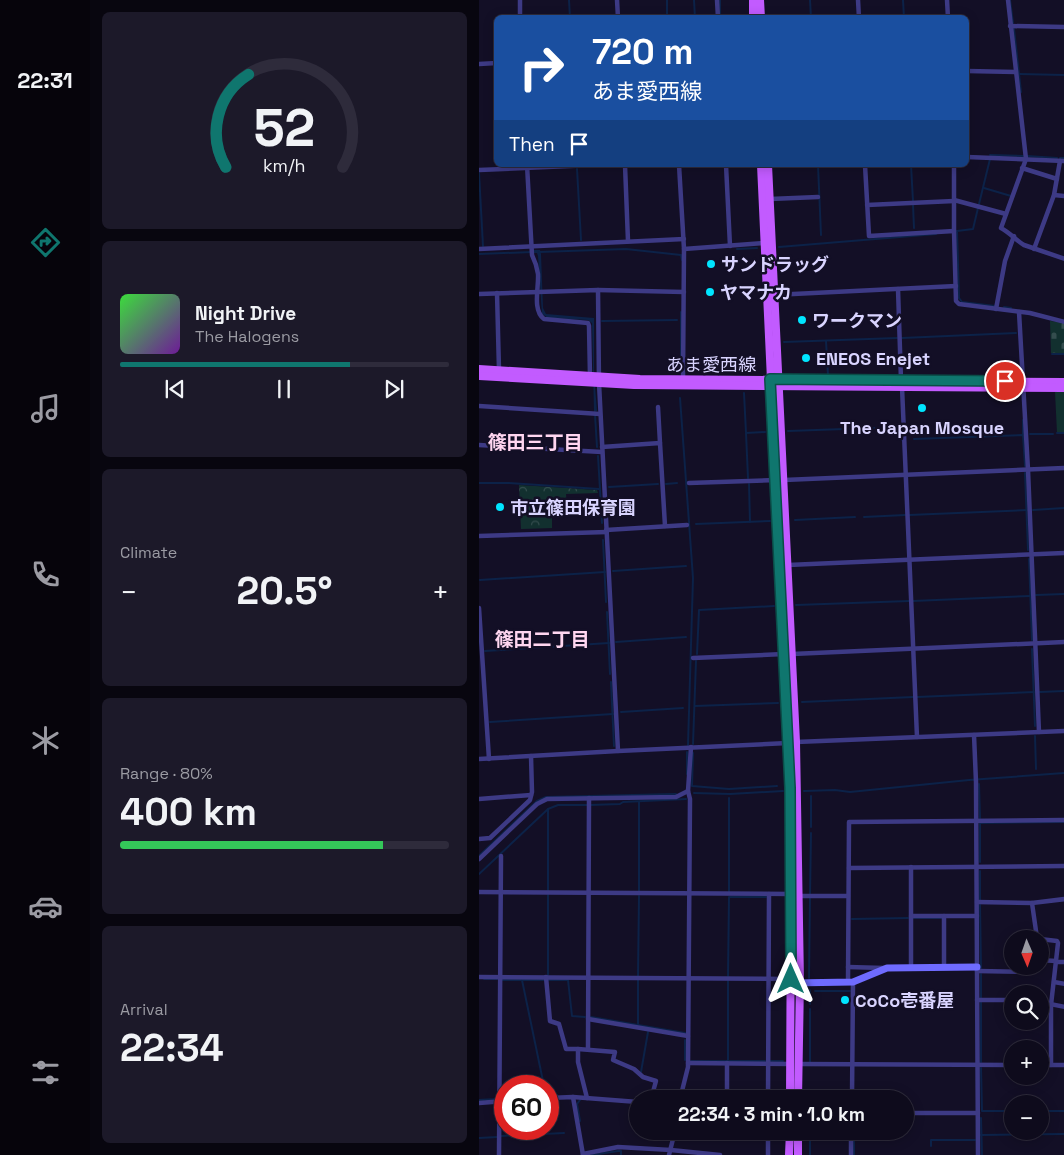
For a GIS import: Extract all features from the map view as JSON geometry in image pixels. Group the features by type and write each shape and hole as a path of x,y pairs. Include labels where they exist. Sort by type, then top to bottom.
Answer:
{"main road":[{"path":"753,0 753,15"},
{"path":"760,0 761,15"},
{"path":"761,167 764,243 775,382"},
{"path":"768,167 775,382 792,743 795,895 800,982 791,1090"},
{"name":"あま愛西線","path":"479,369 594,379 634,385 775,382"},
{"name":"あま愛西線","path":"479,376 775,382 1023,384 1064,382"},
{"name":"あま愛西線","path":"1023,384 1064,388"},
{"path":"780,480 787,565 788,654"},
{"path":"795,895 791,981 794,1064 798,1090"},
{"path":"789,1155 790,1140"},
{"path":"799,1140 799,1155"}],"street":[{"path":"519,0 520,15"},
{"path":"617,0 618,15"},
{"path":"717,0 718,15"},
{"path":"858,0 859,15"},
{"path":"947,0 948,15"},
{"path":"1008,0 1026,159 1001,228 1014,236 1018,241 1064,260"},
{"path":"1011,26 1064,27"},
{"path":"479,64 494,63"},
{"path":"969,71 1016,72"},
{"path":"969,156 1062,161 1055,195 1034,249"},
{"path":"479,170 516,167"},
{"path":"528,167 532,250 538,275 540,292 538,310 540,316 544,319 588,323 589,326 594,379 601,414 618,751"},
{"path":"625,167 629,241"},
{"path":"679,167 685,249 683,379"},
{"path":"726,167 730,246"},
{"path":"865,167 869,236 954,231"},
{"path":"954,167 956,302 959,304 1019,312 1064,322"},
{"path":"1023,168 1057,179"},
{"path":"1055,195 1064,196"},
{"path":"769,199 818,196"},
{"path":"867,205 954,201 1006,214"},
{"path":"995,309 1005,261 1014,236"},
{"path":"479,249 532,250 629,241 684,239"},
{"path":"685,249 764,243"},
{"path":"773,295 956,286"},
{"path":"898,289 917,737"},
{"path":"479,294 598,290 684,292"},
{"path":"594,379 598,290"},
{"path":"497,293 499,370"},
{"path":"1019,312 1029,470 1039,732"},
{"path":"479,406 601,414"},
{"path":"658,407 665,526"},
{"path":"479,445 602,450 660,443"},
{"path":"689,483 1064,468"},
{"path":"479,536 606,531 687,525"},
{"path":"787,565 1064,553"},
{"path":"479,608 489,759"},
{"path":"693,658 1064,642"},
{"path":"479,759 691,747 1064,731"},
{"path":"974,735 977,821 978,1155"},
{"path":"682,1090 688,1063 690,799 688,791 691,747"},
{"path":"479,839 489,838 530,800 531,756"},
{"path":"479,859 540,802 553,798 676,796 688,791"},
{"path":"479,799 531,795"},
{"path":"587,1049 589,798"},
{"path":"852,1090 850,982 848,967 849,822 1064,820"},
{"path":"499,1075 501,856"},
{"path":"849,868 1064,866"},
{"path":"911,867 911,968"},
{"path":"479,892 848,896"},
{"path":"768,1090 769,894"},
{"path":"977,902 1032,903 1064,899"},
{"path":"1032,903 1036,930"},
{"path":"911,916 977,916"},
{"path":"944,916 944,968"},
{"path":"1049,940 1057,941 1051,1005 1051,1065 1064,1065"},
{"path":"1049,961 1064,962"},
{"path":"848,967 1004,971"},
{"path":"479,977 768,979 800,982 850,982 887,968"},
{"path":"546,977 550,1021 559,1024 566,1049 615,1052 613,1060 634,1069 643,1077 656,1081 654,1090"},
{"path":"1054,982 1064,984"},
{"path":"977,1000 1004,1000"},
{"path":"1051,1005 1064,1007"},
{"path":"588,1019 688,1036"},
{"path":"578,1049 578,1062 587,1098"},
{"path":"688,1063 1004,1065"},
{"path":"727,1063 727,1090"},
{"path":"573,1097 583,1154 619,1147 720,1155"},
{"path":"559,1098 629,1101"},
{"path":"479,1103 494,1102"},
{"path":"914,1113 978,1113"},
{"path":"499,1140 499,1155"},
{"path":"768,1140 768,1155"},
{"path":"851,1140 851,1155"}],"green space":[{"path":"1050,321 1064,323 1064,353 1051,353"},
{"path":"1055,392 1064,392 1064,432 1057,433"},
{"path":"519,485 597,490 598,493 566,494 567,512 552,513 552,528 521,529"}],"water":[{"path":"533,250 540,250 541,254 543,308 546,314 594,318 594,373 597,411 594,412 592,323 588,320 548,318 542,314 538,256 537,253 533,253"}],"waterway":[{"path":"569,0 570,15"},
{"path":"667,0 667,15"},
{"path":"694,0 695,15"},
{"path":"720,0 720,15"},
{"path":"810,0 811,15"},
{"path":"903,0 904,15"},
{"path":"1010,0 1013,23"},
{"path":"1014,29 1021,92"},
{"path":"1019,74 1065,75"},
{"path":"990,155 1023,156"},
{"path":"1027,156 1057,158"},
{"path":"1060,158 1065,158"},
{"path":"979,204 990,159"},
{"path":"818,167 821,235"},
{"path":"911,167 913,201"},
{"path":"577,169 581,240"},
{"path":"479,173 483,246"},
{"path":"984,188 1011,196"},
{"path":"913,205 914,228"},
{"path":"978,208 973,229 957,231 959,298 962,302 995,306"},
{"path":"779,247 936,234"},
{"path":"737,249 757,248"},
{"path":"539,252 626,249 681,255 682,260"},
{"path":"479,254 532,252"},
{"path":"1004,307 1011,308"},
{"path":"681,312 681,365"},
{"path":"602,321 677,320"},
{"path":"902,338 1016,333"},
{"path":"784,342 897,338"},
{"path":"826,341 828,375"},
{"path":"1052,354 1065,354"},
{"path":"744,393 746,433 765,432"},
{"path":"680,398 693,578 688,745"},
{"path":"595,415 597,447"},
{"path":"1023,420 1023,435"},
{"path":"788,431 901,427 902,440"},
{"path":"746,433 748,478"},
{"path":"1057,433 1065,433"},
{"path":"1030,434 1053,434"},
{"path":"914,439 1023,435 1025,466"},
{"path":"598,456 602,523"},
{"path":"1025,473 1028,550"},
{"path":"479,483 599,489"},
{"path":"666,484 677,483"},
{"path":"609,487 658,484"},
{"path":"749,484 750,522"},
{"path":"1033,510 1065,508"},
{"path":"909,515 1027,510"},
{"path":"864,517 905,515"},
{"path":"795,520 855,517"},
{"path":"696,524 770,521"},
{"path":"603,540 606,602"},
{"path":"1029,559 1032,640"},
{"path":"613,571 686,566"},
{"path":"480,580 605,572"},
{"path":"1036,595 1065,594"},
{"path":"913,601 1030,596"},
{"path":"796,605 909,601"},
{"path":"697,654 699,610 774,606"},
{"path":"607,612 610,674"},
{"path":"616,642 686,637"},
{"path":"485,651 609,643"},
{"path":"1032,649 1035,726"},
{"path":"693,744 696,661"},
{"path":"611,682 614,746"},
{"path":"1040,692 1065,691"},
{"path":"917,697 1034,692"},
{"path":"802,702 913,697"},
{"path":"695,706 778,703"},
{"path":"621,712 683,708"},
{"path":"490,722 613,714"},
{"path":"1035,736 1036,769"},
{"path":"687,752 687,774"},
{"path":"693,753 692,786 729,789 777,786"},
{"path":"804,791 835,790 850,792 1065,773"},
{"path":"979,784 980,818"},
{"path":"694,793 730,794 783,791"},
{"path":"479,856 537,801 546,797 676,794"},
{"path":"811,796 811,827"},
{"path":"729,798 729,893"},
{"path":"590,805 686,799"},
{"path":"639,802 639,892"},
{"path":"548,891 548,809 558,805 587,805"},
{"path":"479,874 548,809"},
{"path":"980,822 980,862"},
{"path":"980,823 1065,822"},
{"path":"810,895 811,833"},
{"path":"980,871 980,900"},
{"path":"548,895 548,975"},
{"path":"638,976 639,896"},
{"path":"728,976 729,897 766,897"},
{"path":"809,978 810,898"},
{"path":"980,905 981,968"},
{"path":"852,919 908,918"},
{"path":"913,918 942,918"},
{"path":"981,974 981,998"},
{"path":"484,979 497,979"},
{"path":"502,980 522,980"},
{"path":"542,1075 522,980 544,980"},
{"path":"548,980 568,980 572,1016 585,1017"},
{"path":"638,980 638,1025"},
{"path":"728,981 728,1061"},
{"path":"815,991 850,991"},
{"path":"810,998 810,1004"},
{"path":"981,1002 981,1062"},
{"path":"810,1009 810,1063"},
{"path":"591,1017 685,1033"},
{"path":"641,1072 648,1032"},
{"path":"685,1040 685,1060"},
{"path":"691,1061 765,1061"},
{"path":"770,1061 783,1061"},
{"path":"981,1068 982,1111 1004,1111"},
{"path":"479,1100 494,1099"},
{"path":"580,1100 577,1104 580,1121"},
{"path":"1049,1111 1065,1111"},
{"path":"981,1118 982,1155"},
{"path":"559,1133 564,1133"},
{"path":"981,1135 1065,1134"},
{"path":"479,1138 494,1137"},
{"path":"810,1140 810,1155"},
{"path":"854,1140 854,1155"},
{"path":"931,1146 931,1140 975,1140"},
{"path":"592,1155 618,1151 621,1151 621,1155"}],"place":[{"name":"サンドラッグ","path":"711,264"},
{"name":"ヤマナカ","path":"710,292"},
{"name":"ワークマン","path":"802,320"},
{"name":"ENEOS Enejet","path":"806,358"},
{"name":"The Japan Mosque","path":"922,408"},
{"name":"市立篠田保育園","path":"500,507"},
{"name":"CoCo壱番屋","path":"845,1000"}],"district":[{"name":"篠田三丁目","path":"535,442"},
{"name":"篠田二丁目","path":"542,639"}],"route":[{"path":"791,979 790,788 772,386 770,379 1005,381"}]}
